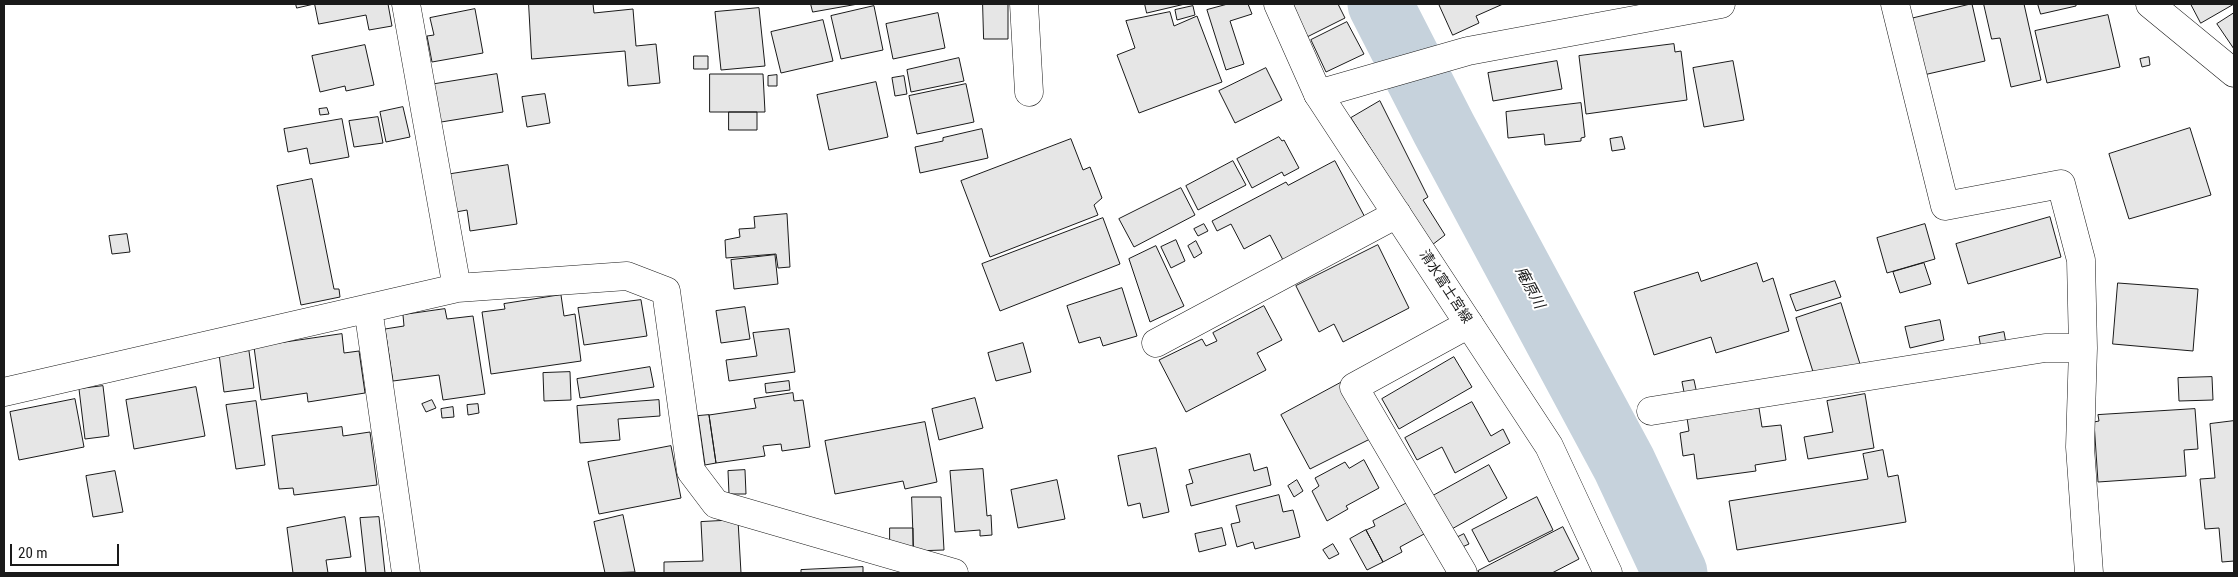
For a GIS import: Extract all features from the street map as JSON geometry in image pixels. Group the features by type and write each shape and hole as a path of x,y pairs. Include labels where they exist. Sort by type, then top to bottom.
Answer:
{"street":[{"path":"406,4 457,288"},
{"path":"1024,4 1029,92"},
{"name":"清水富士宮線","path":"1278,4 1318,94 1549,446 1608,573"},
{"path":"1318,94 1468,52 1722,4"},
{"path":"1895,4 1945,206 2060,184 2081,260 2083,348 2080,447 2089,573"},
{"path":"2150,4 2234,73"},
{"path":"1156,343 1397,214"},
{"path":"4,392 457,288 626,276 666,291 690,471 716,504 954,573"},
{"path":"368,308 406,573"},
{"path":"1463,573 1354,387 1469,324"},
{"path":"1651,411 2045,348 2083,348"}],"building":[{"path":"296,4 314,4 297,8"},
{"path":"315,4 388,4 392,26 369,30 366,15 319,24"},
{"path":"529,4 593,4 594,13 633,9 636,46 656,44 660,83 628,86 625,51 532,59"},
{"path":"811,4 858,4 813,12"},
{"path":"983,4 1008,4 1008,39 984,39"},
{"path":"1145,4 1185,4 1147,13"},
{"path":"1228,4 1248,4 1252,14 1230,21 1244,64 1226,70 1207,10"},
{"path":"1290,4 1338,4 1345,18 1307,37"},
{"path":"1439,4 1503,4 1476,16 1479,23 1453,35"},
{"path":"1972,4 1985,61 1919,76 1906,20"},
{"path":"1984,4 2024,4 2041,80 2011,87 2000,38 1992,39"},
{"path":"2038,4 2076,4 2076,6 2041,14"},
{"path":"2191,4 2234,4 2201,23"},
{"path":"874,6 883,50 841,59 831,16"},
{"path":"1193,6 1195,15 1177,20 1175,10"},
{"path":"759,8 765,66 721,70 715,12"},
{"path":"475,9 483,53 432,62 427,36 434,35 430,18"},
{"path":"1170,12 1174,26 1197,16 1222,82 1139,113 1117,55 1135,48 1126,21"},
{"path":"938,13 945,48 893,59 886,24"},
{"path":"2234,13 2234,49 2217,24"},
{"path":"2108,15 2120,67 2047,83 2035,31"},
{"path":"823,20 833,61 781,73 771,32"},
{"path":"1347,22 1364,54 1326,72 1311,40"},
{"path":"1674,44 1675,52 1681,51 1687,100 1586,114 1579,56"},
{"path":"365,45 374,85 346,91 345,86 320,92 312,56"},
{"path":"694,56 708,56 708,69 694,69"},
{"path":"2149,57 2150,65 2142,67 2140,59"},
{"path":"959,58 964,81 911,92 907,70"},
{"path":"1557,61 1562,89 1493,101 1488,73"},
{"path":"1733,61 1744,120 1704,127 1693,68"},
{"path":"1266,68 1282,100 1235,123 1219,91"},
{"path":"497,74 503,112 435,123 429,85"},
{"path":"710,74 763,74 765,112 710,112"},
{"path":"777,75 777,86 768,86 768,76"},
{"path":"904,76 907,94 895,96 892,78"},
{"path":"876,82 888,137 829,150 817,95"},
{"path":"966,84 974,122 917,134 909,96"},
{"path":"545,94 550,123 527,127 522,97"},
{"path":"1380,101 1428,197 1423,200 1445,235 1432,245 1351,118"},
{"path":"1581,103 1585,137 1581,138 1581,141 1545,145 1544,134 1508,138 1506,112"},
{"path":"403,107 410,137 386,142 380,112"},
{"path":"327,108 329,114 320,115 319,109"},
{"path":"729,112 757,112 757,130 729,130"},
{"path":"378,117 383,143 354,147 349,121"},
{"path":"342,119 349,157 310,164 307,148 288,152 284,129"},
{"path":"2190,128 2211,195 2129,219 2109,154"},
{"path":"982,129 988,158 920,173 915,147"},
{"path":"1279,137 1282,141 1284,140 1299,168 1284,176 1282,172 1252,188 1237,159"},
{"path":"1622,137 1625,149 1612,151 1610,139"},
{"path":"1071,139 1083,170 1090,167 1102,198 1094,205 1098,215 990,257 961,181"},
{"path":"1233,161 1246,185 1198,210 1186,186"},
{"path":"1335,161 1368,223 1283,260 1270,235 1244,249 1231,224 1217,231 1212,221 1286,182 1288,185"},
{"path":"508,165 517,224 470,231 467,210 456,212 445,175"},
{"path":"312,179 334,289 339,289 340,297 301,305 277,186"},
{"path":"1181,188 1195,215 1134,247 1119,219"},
{"path":"787,214 790,267 778,268 776,254 726,258 725,240 740,237 739,229 755,228 754,217"},
{"path":"2050,217 2061,257 1968,284 1956,244"},
{"path":"1103,218 1120,264 1000,311 982,264"},
{"path":"1204,224 1208,231 1198,236 1194,229"},
{"path":"1925,224 1935,259 1887,273 1877,238"},
{"path":"127,234 130,252 112,254 109,236"},
{"path":"1176,240 1185,261 1171,268 1161,247"},
{"path":"1196,241 1202,253 1194,258 1188,246"},
{"path":"1378,245 1409,308 1343,342 1334,324 1319,332 1296,286"},
{"path":"1156,246 1184,306 1150,322 1129,259"},
{"path":"775,255 778,284 734,289 731,260"},
{"path":"1757,263 1763,282 1773,278 1789,331 1716,353 1711,337 1654,355 1634,292 1698,272 1701,281"},
{"path":"1924,263 1931,284 1900,293 1893,272"},
{"path":"1835,281 1841,297 1796,311 1790,295"},
{"path":"2118,283 2198,289 2193,351 2113,344"},
{"path":"1122,288 1137,336 1103,346 1100,337 1079,343 1067,306"},
{"path":"561,295 564,316 575,314 581,361 491,374 482,312 505,309 504,304"},
{"path":"641,300 647,336 584,345 578,308"},
{"path":"1841,303 1860,364 1815,378 1796,318"},
{"path":"1264,306 1282,340 1257,353 1266,370 1186,412 1159,360 1202,339 1206,346 1217,341 1213,333"},
{"path":"745,307 750,339 721,343 716,311"},
{"path":"445,309 447,319 473,316 485,394 443,400 439,375 393,381 385,329 404,326 403,315"},
{"path":"1940,320 1944,340 1910,348 1905,327"},
{"path":"789,329 795,372 729,381 726,360 757,356 753,333"},
{"path":"2004,332 2006,343 1981,348 1979,337"},
{"path":"342,334 344,353 359,351 365,393 308,402 307,393 261,400 254,347"},
{"path":"1023,343 1031,372 996,381 988,353"},
{"path":"249,351 254,388 224,392 219,354"},
{"path":"1454,357 1472,387 1399,429 1382,399"},
{"path":"650,367 654,387 580,398 577,379"},
{"path":"570,372 571,400 544,401 543,373"},
{"path":"2212,377 2213,400 2179,401 2178,378"},
{"path":"1694,380 1697,394 1685,397 1682,382"},
{"path":"789,381 790,390 766,393 765,384"},
{"path":"1344,381 1372,438 1310,469 1281,415"},
{"path":"103,386 109,436 85,439 79,389"},
{"path":"196,387 205,436 134,449 126,400"},
{"path":"793,393 794,401 803,400 810,447 782,451 781,444 763,446 765,456 716,463 709,415 756,408 754,399"},
{"path":"1865,394 1874,448 1808,459 1804,437 1833,432 1827,401"},
{"path":"975,398 983,428 939,440 932,409"},
{"path":"75,399 84,447 19,460 10,412"},
{"path":"432,400 436,408 426,412 422,404"},
{"path":"659,400 660,416 618,419 620,440 580,443 577,406"},
{"path":"256,401 265,465 236,469 226,405"},
{"path":"1472,402 1491,436 1503,429 1510,443 1455,473 1442,447 1417,460 1405,438"},
{"path":"478,404 479,413 468,415 467,405"},
{"path":"453,407 454,417 442,418 441,409"},
{"path":"1759,408 1762,427 1781,425 1786,460 1755,465 1756,471 1697,479 1694,454 1683,456 1680,433 1689,431 1687,418"},
{"path":"2195,409 2198,449 2184,450 2186,476 2098,482 2094,422 2099,421 2098,415"},
{"path":"709,415 716,463 705,465 698,416"},
{"path":"2234,421 2234,561 2222,562 2219,528 2205,529 2200,479 2215,478 2210,424"},
{"path":"925,422 937,482 905,489 903,481 835,494 825,441"},
{"path":"342,427 343,436 370,432 377,485 294,495 293,488 279,489 272,436"},
{"path":"671,446 681,498 599,514 588,462"},
{"path":"1156,448 1169,512 1143,518 1140,503 1128,506 1118,456"},
{"path":"1883,450 1888,477 1898,475 1906,522 1737,550 1729,501 1868,479 1863,454"},
{"path":"1250,454 1254,471 1267,467 1271,485 1191,506 1186,485 1193,483 1189,470"},
{"path":"1364,460 1379,488 1346,506 1348,509 1327,521 1312,491 1319,486 1315,478 1345,462 1349,468"},
{"path":"1489,465 1507,498 1450,530 1431,497"},
{"path":"983,469 987,516 991,515 992,535 980,536 980,530 955,532 950,471"},
{"path":"745,470 746,494 729,494 728,471"},
{"path":"115,471 123,512 93,517 86,476"},
{"path":"1057,480 1065,519 1018,528 1011,490"},
{"path":"1297,480 1303,491 1294,497 1288,486"},
{"path":"1279,495 1283,512 1293,510 1300,537 1255,549 1253,542 1237,547 1231,524 1240,522 1236,506"},
{"path":"912,497 941,497 944,550 914,551"},
{"path":"1537,497 1553,530 1489,562 1472,530"},
{"path":"1407,503 1424,534 1400,547 1402,552 1383,562 1366,530 1375,526 1373,521"},
{"path":"623,515 635,572 605,573 594,522"},
{"path":"345,517 351,557 326,560 328,573 293,573 287,528"},
{"path":"379,517 385,573 366,573 360,518"},
{"path":"738,520 741,573 664,573 664,562 703,561 701,522"},
{"path":"1563,527 1579,559 1552,573 1480,573 1478,571"},
{"path":"890,528 913,528 913,552 890,552"},
{"path":"1222,528 1226,545 1199,552 1195,534"},
{"path":"1366,530 1383,562 1367,570 1350,539"},
{"path":"1464,534 1469,544 1460,548 1456,538"},
{"path":"1333,544 1339,554 1329,559 1323,550"},
{"path":"863,567 863,573 801,573 801,570"}],"waterway":[{"name":"庵原川","path":"1380,4 1444,129 1624,464 1675,573"}]}
